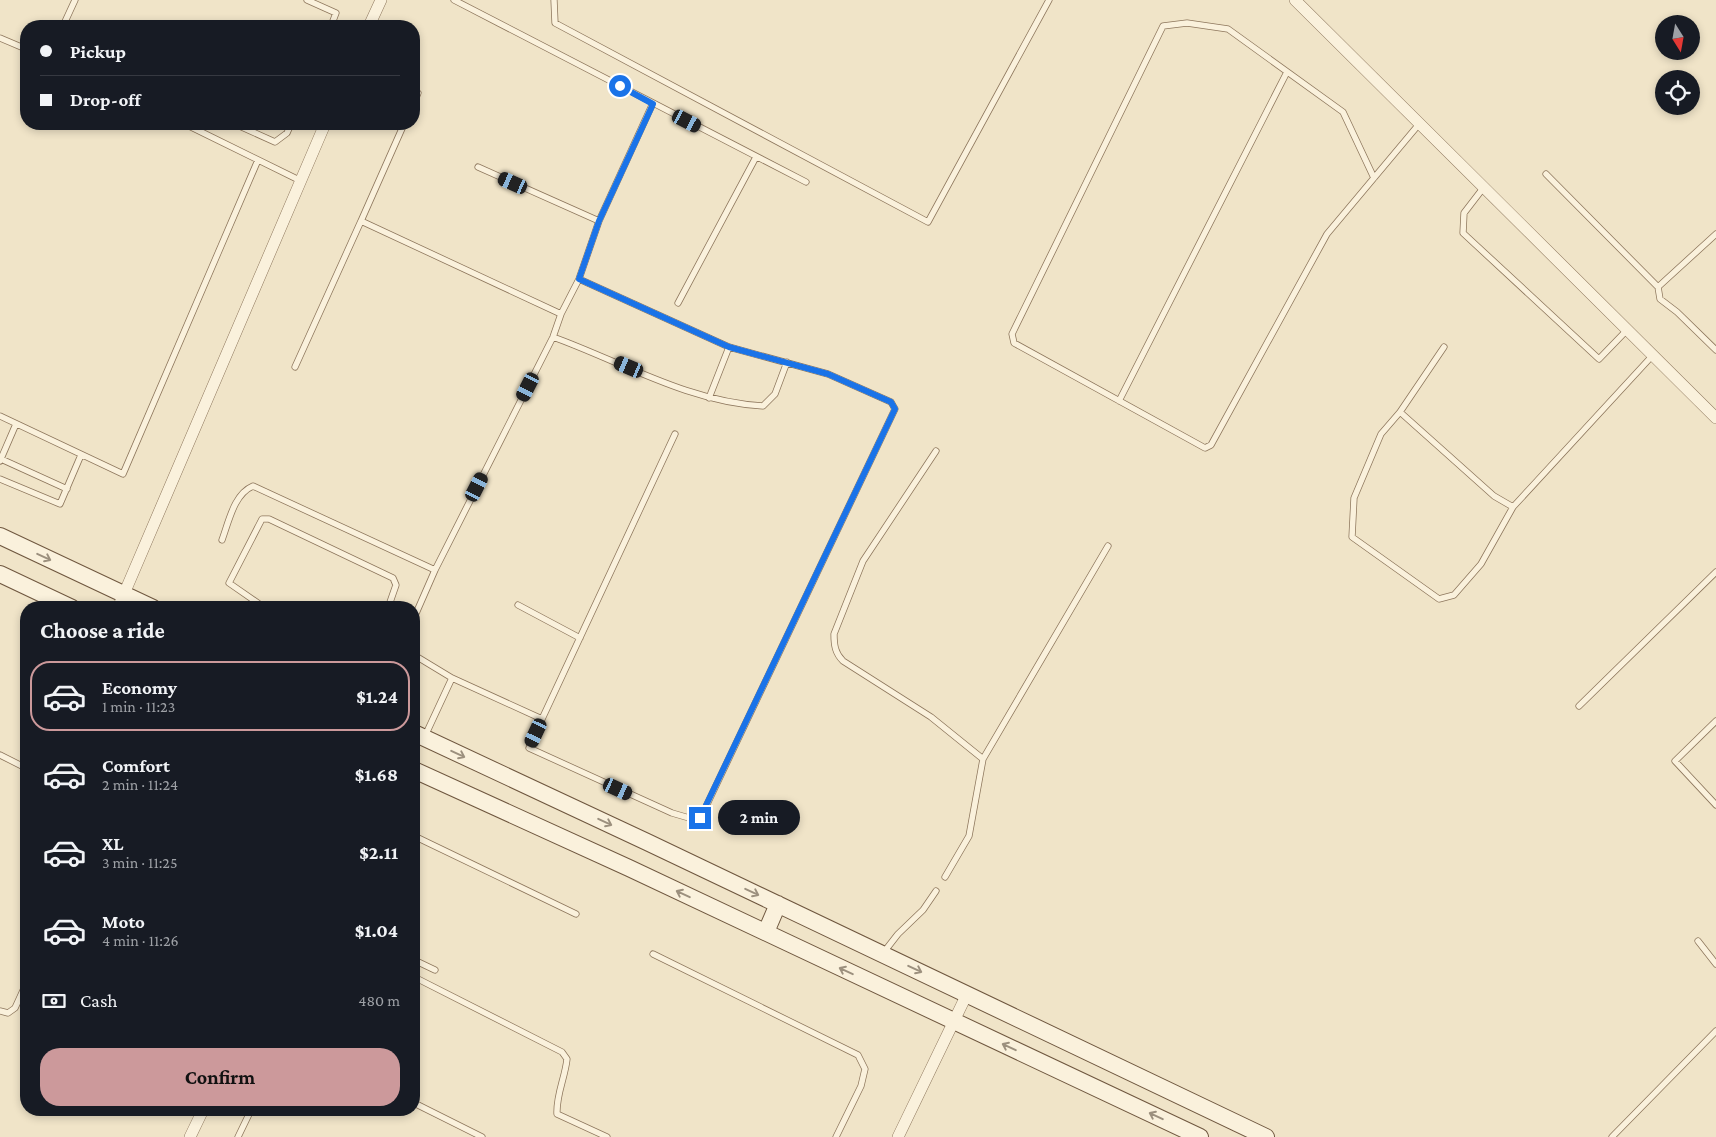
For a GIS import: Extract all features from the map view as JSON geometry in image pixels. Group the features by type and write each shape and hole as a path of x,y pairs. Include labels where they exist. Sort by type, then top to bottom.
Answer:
{"street":[{"path":"372,20 380,0"},
{"path":"1295,0 1653,355 1714,413"},
{"path":"0,536 121,600 322,130"},
{"path":"0,574 57,601"},
{"path":"420,736 778,904 1266,1137"},
{"path":"420,773 766,932 1200,1137"},
{"path":"766,932 778,904"},
{"path":"898,1137 967,994"},
{"path":"190,1137 200,1116"}],"lane":[{"path":"66,20 75,0"},
{"path":"307,0 336,12 333,20"},
{"path":"454,0 806,182"},
{"path":"554,0 555,23 928,222 1049,0"},
{"path":"1374,178 1343,112 1228,29 1187,23 1163,26 1012,334 1014,343 1205,448 1211,445 1327,234 1374,178 1420,122"},
{"path":"0,38 20,46"},
{"path":"1119,401 1287,72"},
{"path":"420,604 435,570 553,337 561,314 579,279 599,221 653,104"},
{"path":"197,130 300,180"},
{"path":"248,130 275,142 288,130"},
{"path":"295,367 401,130"},
{"path":"678,303 756,157"},
{"path":"0,416 123,474 258,160"},
{"path":"478,167 599,221"},
{"path":"1546,174 1658,287 1660,300 1677,312 1716,350"},
{"path":"1484,187 1464,213 1463,233 1599,359 1628,329"},
{"path":"361,221 561,314"},
{"path":"1658,287 1716,234"},
{"path":"579,279 729,347 828,374 891,402 895,409 700,818 696,820 672,813 529,748 675,434"},
{"path":"553,337 694,394 745,405 762,406 775,394 787,362"},
{"path":"709,398 729,347"},
{"path":"1444,347 1400,412 1381,434 1354,498 1352,537 1439,599 1454,596 1481,564 1513,507 1653,355"},
{"path":"1400,412 1494,496 1513,507"},
{"path":"16,424 0,460 67,489"},
{"path":"936,451 863,561 834,634 834,645 838,657 843,661 931,717 983,759"},
{"path":"0,479 60,504 81,455"},
{"path":"222,540 237,500 244,490 253,486 435,570"},
{"path":"255,601 230,583 262,519 270,519 393,578 396,585 390,601"},
{"path":"945,877 969,836 983,759 1108,546"},
{"path":"1579,706 1716,572"},
{"path":"518,604 580,638"},
{"path":"420,659 452,678 542,719"},
{"path":"420,734 452,678"},
{"path":"1716,721 1675,761 1716,804"},
{"path":"0,755 20,765"},
{"path":"420,839 576,914"},
{"path":"883,954 898,934 923,910 936,891"},
{"path":"1698,941 1716,964"},
{"path":"654,954 858,1054 865,1069 861,1086 836,1137"},
{"path":"420,963 435,970"},
{"path":"420,979 562,1052 567,1059 566,1073 556,1104 557,1114 607,1137"},
{"path":"0,1011 8,1013 15,1008 20,997"},
{"path":"1612,1137 1716,1031"},
{"path":"420,1106 482,1137"},
{"path":"238,1137 248,1116"}],"route":[{"path":"620,86 653,104 599,221 579,279 729,347 828,374 891,402 895,409 700,818"}]}
